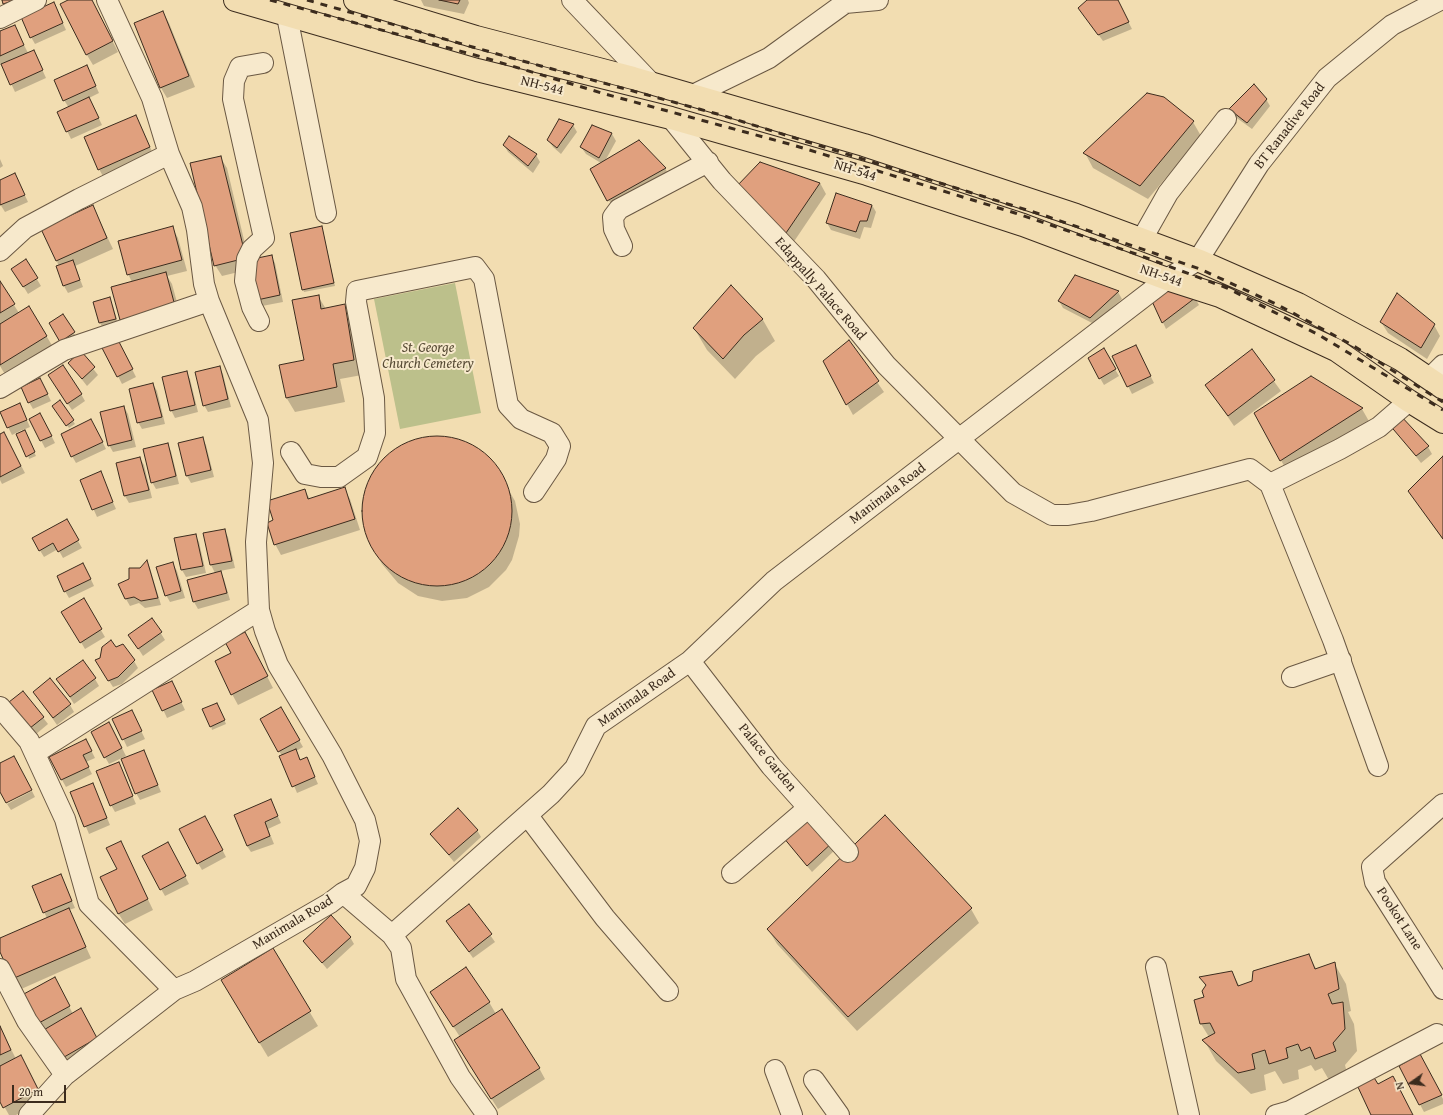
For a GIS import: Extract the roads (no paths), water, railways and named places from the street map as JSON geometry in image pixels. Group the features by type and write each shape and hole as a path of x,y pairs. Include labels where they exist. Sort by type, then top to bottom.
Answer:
{"main road":[{"name":"NH-544","path":"235,0 477,70 671,118 882,179 1023,226 1167,279 1220,296 1336,350 1409,401 1443,422"},
{"name":"NH-544","path":"354,0 476,36 864,144 1076,215 1198,260 1298,304 1400,359 1439,377"},
{"path":"345,32 354,0"},
{"path":"631,107 642,81"}],"street":[{"path":"0,18 36,0"},
{"path":"107,0 152,98 169,154 192,207 197,230 204,284 209,301 258,420 262,440 263,463 256,542 260,610 278,665 332,755 365,820 370,841 365,868 356,886 343,893"},
{"path":"572,0 642,81"},
{"path":"691,96 768,58 845,3 878,0"},
{"name":"BT Ranadive Road","path":"1167,279 1198,260 1259,164 1327,78 1392,25 1440,0"},
{"path":"287,16 326,213"},
{"path":"259,321 252,307 246,281 247,259 252,249 264,238 233,99 234,81 240,68 263,63"},
{"name":"Edappally Palace Road","path":"671,118 722,181 816,279 886,365 975,454 990,473 1013,493 1052,515 1068,515 1091,511 1250,469 1270,484"},
{"path":"1142,239 1168,193 1226,119"},
{"path":"0,251 25,228 169,154"},
{"path":"622,246 614,229 613,217 619,210 708,162"},
{"path":"291,452 304,474 321,477 339,477 367,457 375,433 374,398 356,302 357,291 474,267 484,279 508,405 521,419 552,433 560,446 556,459 534,492"},
{"name":"Manimala Road","path":"29,1115 65,1075 174,990 195,981 323,907 343,893 392,935 552,794 575,768 596,726 690,661 774,581 1167,279"},
{"path":"0,388 64,350 209,301"},
{"path":"1378,766 1341,660 1270,484 1340,449 1379,426 1409,401"},
{"path":"35,753 260,610"},
{"path":"1292,677 1341,660"},
{"name":"Palace Garden","path":"690,661 771,766 848,852"},
{"path":"0,707 29,741 65,818 89,904 174,990"},
{"name":"Pookot Lane","path":"1443,804 1372,867 1375,882 1443,989"},
{"path":"732,873 808,808"},
{"path":"528,816 605,918 668,992"},
{"path":"392,935 401,948 406,979 460,1077 487,1115"},
{"path":"1156,967 1189,1115"},
{"path":"0,970 27,1021 65,1075"},
{"path":"1277,1115 1297,1107 1441,1034"},
{"path":"775,1070 792,1115"},
{"path":"814,1080 839,1115"}],"railway":[{"path":"270,0 482,57 605,94 793,145 1015,213 1136,254 1227,288 1319,335 1443,410"},
{"path":"307,0 721,115 1043,215 1200,269 1278,305 1352,345 1443,402"}],"park label":[{"name":"St. George Church Cemetery","path":"428,356"}]}
